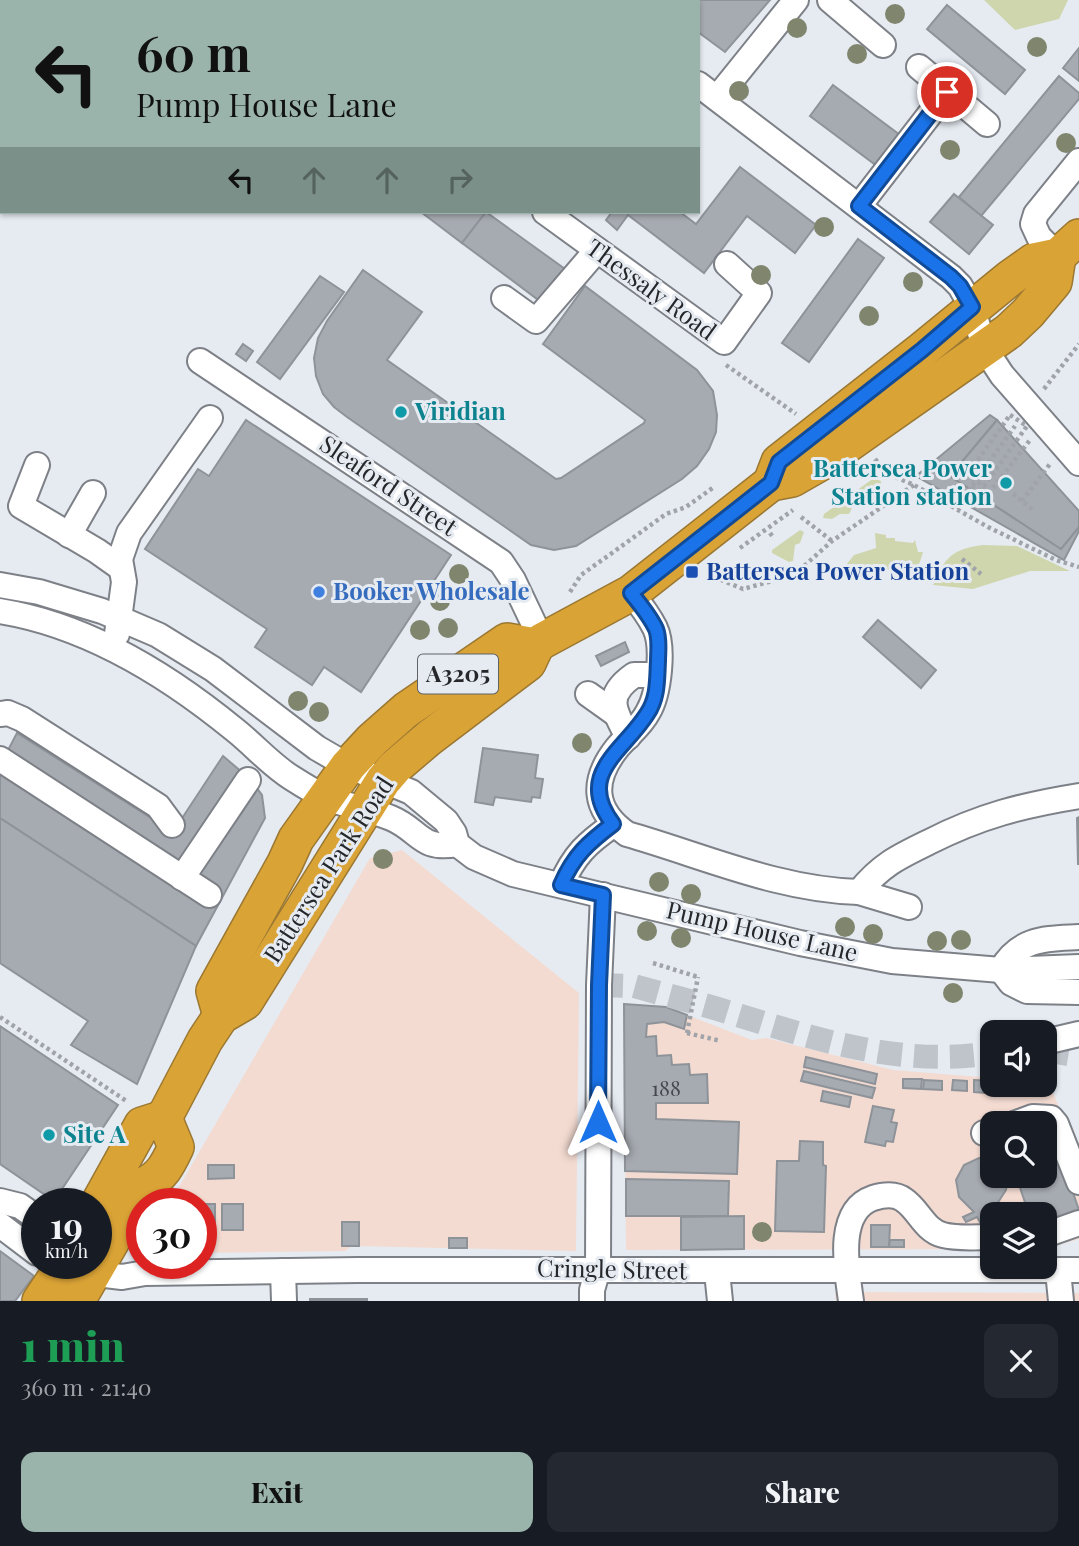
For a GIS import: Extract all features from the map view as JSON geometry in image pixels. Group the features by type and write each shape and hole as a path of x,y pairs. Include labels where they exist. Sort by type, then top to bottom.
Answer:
{"highway":[{"name":"Battersea Park Road","path":"221,1016 214,991 296,839 348,766 372,740 406,710 507,641 548,638 638,602 771,483 779,462 922,350 972,307 1034,261 1068,246"},
{"name":"Battersea Park Road","path":"771,483 792,479 827,458 985,349 1023,318 1054,282 1068,246"},
{"name":"Battersea Park Road","path":"164,1118 205,1040 221,1016 245,1002 395,767 528,663 548,638"},
{"path":"107,1188 142,1125 164,1118 176,1147 170,1161 157,1179 144,1185 112,1222"},
{"path":"40,1301 61,1279"}],"street":[{"path":"796,0 708,91 960,286 972,307 985,349 1002,375 1079,463"},
{"path":"830,0 883,45"},
{"path":"919,67 987,124"},
{"path":"859,206 947,92"},
{"path":"1068,246 1039,237 1033,224 1036,214 1079,161"},
{"name":"Thessaly Road","path":"548,214 597,250 722,352"},
{"path":"504,298 536,321 597,250"},
{"path":"722,352 759,293 727,264"},
{"name":"Sleaford Street","path":"200,361 501,562 548,638"},
{"path":"113,649 124,582 120,559 129,533 210,418"},
{"path":"37,465 21,506 121,568"},
{"path":"69,535 93,493"},
{"path":"0,585 38,593 120,618 158,635 213,669 317,748 348,766 375,795"},
{"path":"638,602 656,630 657,687 648,713 611,757 598,792 605,813 613,824 627,834 762,877 821,889 859,892 909,907"},
{"path":"0,611 42,620 77,632 134,659 235,730 271,763 325,797 375,795"},
{"path":"0,627 77,632"},
{"path":"628,737 616,715 614,700 618,687 634,674 657,675"},
{"path":"588,694 616,715"},
{"path":"0,714 8,713 22,719 158,806 173,825"},
{"path":"0,759 209,895"},
{"path":"182,878 248,780"},
{"name":"Pump House Lane","path":"375,795 411,792 446,821 457,844 474,857 497,868 561,885 854,955 892,961 1001,970 1079,967"},
{"path":"859,892 889,861 966,823 1025,805 1079,796"},
{"path":"561,885 568,868 581,849 613,824"},
{"path":"592,1301 598,1269 599,985 603,895"},
{"path":"1079,937 1028,942 1008,958 1001,970 1012,983 1027,991 1079,992"},
{"path":"1057,1039 1079,1034"},
{"path":"1057,1127 1079,1182"},
{"path":"851,1301 845,1249 851,1218 868,1200 892,1195 902,1198 930,1229 943,1235 980,1237"},
{"path":"0,1201 21,1207"},
{"path":"1057,1231 1079,1223"},
{"path":"0,1225 21,1237"},
{"name":"Cringle Street","path":"112,1275 122,1277 145,1273 598,1269 717,1272 1068,1271"},
{"path":"283,1271 284,1301"},
{"path":"1061,1301 1068,1271"},
{"path":"717,1272 720,1301"}],"path":[{"path":"1042,391 1079,344"},
{"name":"Thessaly Road","path":"722,352 785,407"},
{"path":"956,508 1026,411"},
{"path":"997,482 987,496 967,475 1010,415"},
{"path":"974,483 984,486 1027,426"},
{"path":"875,458 886,473 914,485 988,527 1056,560 1079,567"},
{"path":"548,638 571,589 581,575 666,514 686,507 717,485"},
{"path":"714,577 743,589 793,575 832,541 914,485"},
{"path":"1013,494 1032,509"},
{"path":"801,517 832,541"},
{"path":"962,559 981,574"},
{"path":"653,963 698,977 687,1033 721,1041"},
{"path":"0,1017 131,1104"}],"shaded area":[{"path":"402,850 579,993 576,1251 352,1246 345,1251 217,1253 217,1188 178,1188 370,858"},
{"path":"624,1004 666,1007 752,1040 766,1038 893,1070 980,1077 980,1097 1055,1097 1079,1158 1079,1239 1057,1245 1057,1202 980,1202 980,1249 626,1250"},
{"path":"835,1293 1079,1293 1079,1301 836,1301"}],"green space":[{"path":"984,0 1068,0 1059,19 1015,30"},
{"path":"874,478 881,481 881,485 874,489 868,504 858,502 849,514 840,514 832,519 823,518 824,514"},
{"path":"800,530 804,532 800,543 795,545 793,561 789,562 772,553 772,550"},
{"path":"875,533 886,535 886,538 895,538 895,541 913,543 915,540 918,552 923,552 914,571 904,577 900,571 846,565 854,555 876,548"},
{"path":"983,545 1017,546 1070,571 1030,571 973,589 933,585 951,556 964,549"}],"building":[{"path":"700,0 770,0 725,52 700,33"},
{"path":"947,5 1025,70 1005,94 927,29"},
{"path":"1079,48 1079,81 1063,68"},
{"path":"1059,76 1079,93 1079,99 981,216 959,197"},
{"path":"833,85 900,135 877,166 810,116"},
{"path":"740,167 816,225 795,253 747,216 704,273 628,215 617,230 606,220 610,214 683,214 696,224"},
{"path":"954,194 993,225 969,254 930,222"},
{"path":"424,214 484,214 462,243"},
{"path":"484,214 489,214 565,269 541,302 462,243"},
{"path":"858,239 884,258 809,362 782,343"},
{"name":"Viridian","path":"363,270 422,312 387,360 556,479 645,420 543,344 585,286 697,370 713,391 717,415 716,432 709,449 697,466 682,479 576,546 554,550 531,545 347,417 323,394 316,376 314,358 318,338"},
{"path":"320,276 344,292 280,379 257,362"},
{"path":"243,344 253,351 246,361 236,354"},
{"path":"990,415 997,420 950,476 1061,549 1079,527 1064,560 916,476"},
{"name":"Booker Wholesale","path":"246,420 451,555 361,692 324,667 312,685 255,647 267,629 145,549 198,469 209,476"},
{"name":"Battersea Power Station station","path":"997,420 1079,511 1079,527 1061,549 950,476"},
{"path":"878,620 936,670 921,688 863,637"},
{"path":"625,642 629,652 601,666 596,656"},
{"path":"17,733 173,832 223,756 250,779 262,795 265,818 196,946 0,818 0,750 6,754"},
{"path":"483,748 538,755 535,778 543,779 540,798 532,797 531,802 495,797 493,805 475,802"},
{"path":"1079,817 1079,864 1078,864 1077,818"},
{"path":"0,818 196,946 137,1084 71,1045 88,1021 0,963"},
{"path":"624,1004 666,1007 687,1015 684,1029 664,1022 647,1024 646,1037 656,1036 657,1056 671,1055 672,1065 689,1064 690,1075 707,1074 708,1103 656,1103 656,1119 739,1122 737,1174 625,1171"},
{"name":"Site A","path":"0,1026 118,1105 63,1188 35,1188 0,1164"},
{"path":"806,1057 877,1074 875,1084 804,1067"},
{"path":"804,1071 875,1088 872,1098 801,1081"},
{"path":"903,1079 922,1079 921,1089 903,1088"},
{"path":"924,1080 942,1081 942,1090 923,1089"},
{"path":"953,1080 967,1081 967,1091 952,1090"},
{"path":"974,1080 980,1080 980,1092 974,1092"},
{"path":"823,1091 851,1097 849,1107 821,1101"},
{"path":"873,1106 894,1110 891,1122 897,1123 893,1142 886,1141 885,1146 865,1142"},
{"path":"800,1141 823,1142 823,1165 826,1166 824,1232 775,1231 777,1161 799,1161"},
{"path":"1057,1147 1079,1210 1057,1218 1057,1202 1025,1202 1020,1188 1057,1188"},
{"path":"980,1158 980,1188 1006,1188 998,1202 980,1202 980,1222 977,1217 966,1222 963,1217 974,1212 959,1197 956,1180 964,1165"},
{"path":"208,1165 234,1165 234,1178 208,1179"},
{"path":"626,1179 729,1181 728,1216 626,1216"},
{"path":"222,1204 243,1204 243,1230 222,1230"},
{"path":"744,1216 744,1249 681,1250 681,1217"},
{"path":"342,1222 359,1222 359,1246 342,1246"},
{"path":"871,1225 890,1225 889,1247 871,1247"},
{"path":"449,1238 467,1238 467,1248 449,1248"},
{"path":"890,1240 904,1240 904,1247 889,1247"},
{"path":"0,1251 21,1266 21,1279 32,1279 15,1301 0,1301"},
{"path":"367,1299 367,1301 310,1301"}],"tunnel":[{"path":"599,985 634,986 796,1033 892,1054 980,1054"},
{"path":"1057,1052 1079,1056"}],"place":[{"name":"Viridian","path":"401,412"},
{"name":"Battersea Power Station station","path":"1006,483"},
{"name":"Battersea Power Station","path":"692,572"},
{"name":"Booker Wholesale","path":"319,592"},
{"name":"Site A","path":"49,1135"}],"route":[{"path":"598,1122 603,895 561,885 568,868 581,849 613,824 600,803 598,792 603,775 611,757 648,713 657,687 656,630 631,593 771,483 779,462 922,350 972,307 960,286 951,277 859,206 947,92"}]}
